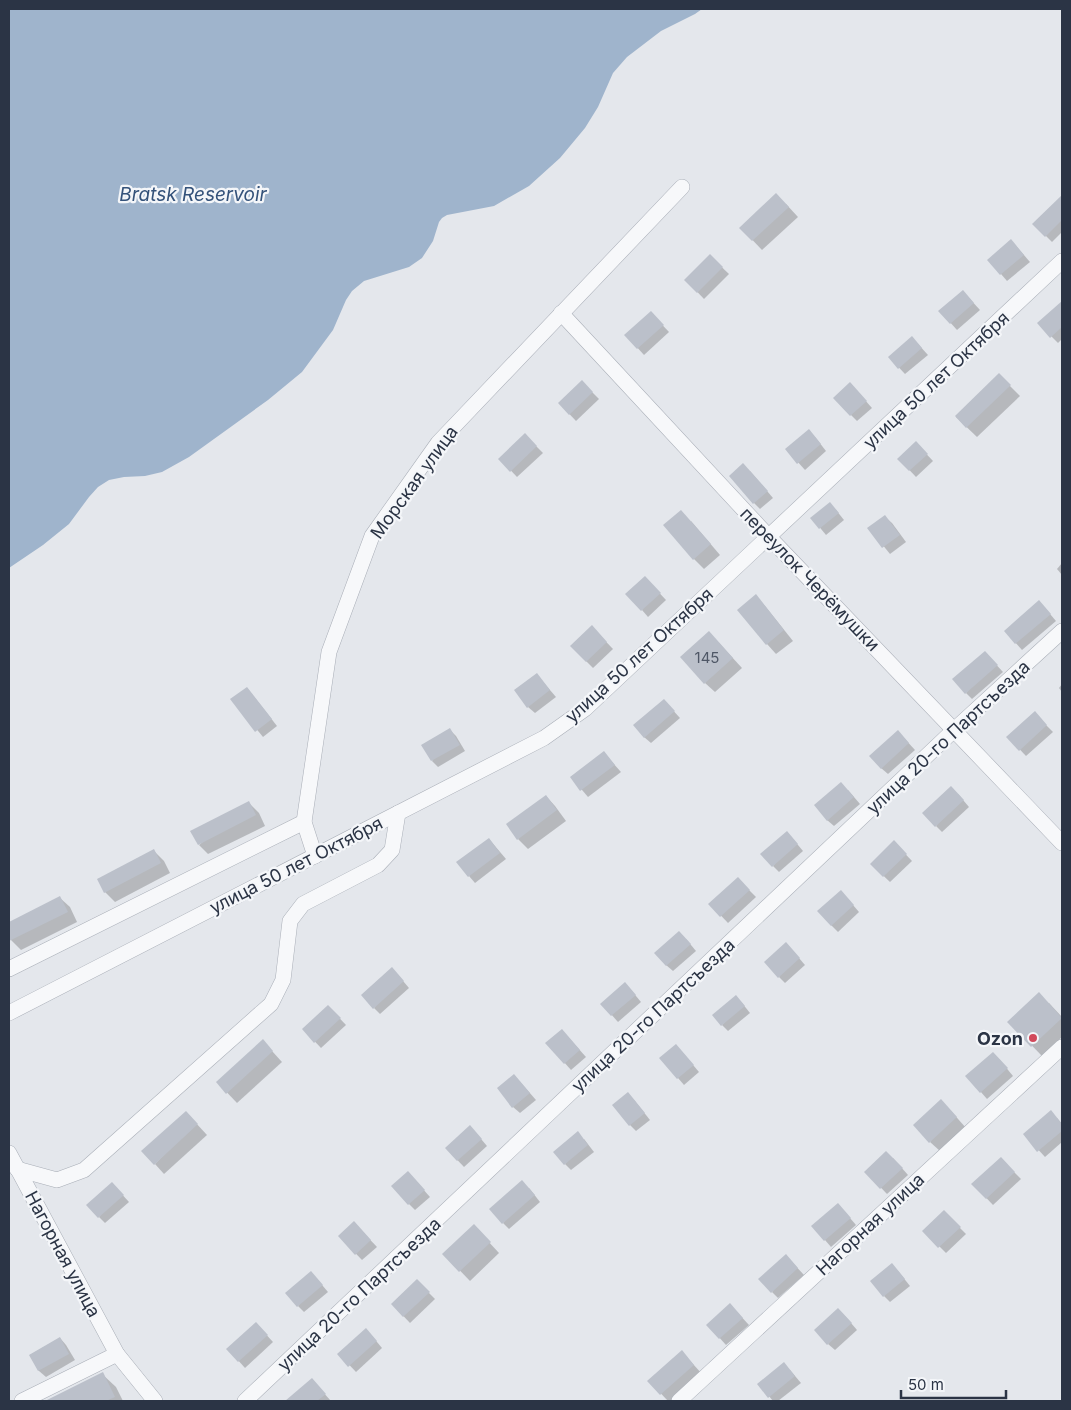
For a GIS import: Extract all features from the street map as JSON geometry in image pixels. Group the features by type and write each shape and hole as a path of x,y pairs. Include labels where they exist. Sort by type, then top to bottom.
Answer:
{"street":[{"name":"Морская улица","path":"315,856 304,822 329,652 372,536 438,443 682,187"},
{"name":"улица 50 лет Октября","path":"9,1013 544,738 585,709 1062,261"},
{"name":"переулок Черёмушки","path":"561,313 769,537 1062,843"},
{"name":"улица 20-го Партсъезда","path":"245,1401 1062,630"},
{"path":"17,1169 57,1180 84,1170 271,1004 283,980 290,921 303,904 378,865 392,850 398,813"},
{"path":"9,969 304,822"},
{"name":"Нагорная улица","path":"679,1401 1062,1047"},
{"name":"Нагорная улица","path":"9,1154 117,1354 155,1401"},
{"path":"22,1401 117,1354"}],"water":[{"name":"Bratsk Reservoir","path":"9,9 702,9 661,31 627,57 613,73 598,107 585,128 560,158 529,186 494,206 447,215 439,222 433,241 422,258 409,267 364,281 352,291 333,330 302,372 268,400 189,457 162,472 109,480 98,487 69,524 43,545 9,568"}],"building":[{"path":"776,193 789,207 752,241 739,228"},
{"path":"1062,195 1062,220 1045,237 1032,224"},
{"path":"1011,239 1024,255 1000,275 987,260"},
{"path":"710,254 723,267 697,293 684,280"},
{"path":"963,290 974,303 950,324 938,311"},
{"path":"1062,301 1062,327 1050,338 1037,323"},
{"path":"651,311 664,325 637,349 624,335"},
{"path":"912,336 922,348 898,369 888,357"},
{"path":"999,373 1011,385 966,428 955,416"},
{"path":"582,380 593,392 569,415 558,403"},
{"path":"850,382 867,401 850,416 833,398"},
{"path":"809,429 821,444 797,464 785,449"},
{"path":"525,433 537,446 510,472 498,459"},
{"path":"916,441 928,454 909,471 897,459"},
{"path":"743,463 768,491 753,504 729,476"},
{"path":"830,502 839,513 819,529 810,518"},
{"path":"681,510 711,544 693,560 663,525"},
{"path":"885,515 900,535 882,548 867,528"},
{"path":"645,576 661,593 641,611 625,594"},
{"path":"756,594 784,630 766,645 737,610"},
{"path":"1039,600 1051,614 1015,644 1004,631"},
{"path":"592,625 607,642 586,662 570,646"},
{"path":"709,631 733,658 704,684 680,657"},
{"path":"985,651 998,665 965,694 952,679"},
{"path":"537,673 550,690 527,708 514,690"},
{"path":"247,687 272,719 255,732 230,699"},
{"path":"664,699 675,711 644,738 633,725"},
{"path":"1035,711 1047,725 1019,751 1006,737"},
{"path":"450,728 460,745 431,761 421,745"},
{"path":"898,730 909,743 881,769 869,756"},
{"path":"604,751 615,765 580,791 570,777"},
{"path":"841,782 854,797 827,821 814,805"},
{"path":"951,786 964,800 935,827 922,813"},
{"path":"546,795 557,810 517,840 506,824"},
{"path":"249,801 256,815 198,845 190,831"},
{"path":"787,831 798,844 772,867 760,854"},
{"path":"489,838 500,853 468,877 456,862"},
{"path":"894,840 907,854 883,877 870,864"},
{"path":"154,849 161,863 104,893 97,879"},
{"path":"738,877 750,890 720,917 708,904"},
{"path":"841,890 854,905 831,926 817,911"},
{"path":"60,896 68,912 9,941 9,922"},
{"path":"679,931 691,944 666,966 654,953"},
{"path":"786,942 800,958 778,978 764,962"},
{"path":"392,967 404,981 373,1009 361,995"},
{"path":"625,982 636,995 611,1016 600,1004"},
{"path":"1039,992 1062,1018 1031,1047 1007,1022"},
{"path":"736,995 745,1006 721,1026 712,1015"},
{"path":"328,1005 341,1018 314,1043 302,1029"},
{"path":"562,1029 580,1050 564,1064 545,1043"},
{"path":"263,1039 273,1051 226,1094 216,1082"},
{"path":"676,1044 694,1065 677,1079 659,1058"},
{"path":"993,1052 1008,1068 980,1093 965,1076"},
{"path":"514,1074 530,1093 512,1108 497,1088"},
{"path":"628,1092 645,1113 629,1126 612,1105"},
{"path":"941,1099 957,1117 929,1143 913,1125"},
{"path":"1051,1110 1062,1124 1062,1131 1037,1152 1023,1134"},
{"path":"186,1111 198,1124 154,1165 141,1151"},
{"path":"470,1125 482,1139 457,1161 445,1148"},
{"path":"578,1131 588,1145 564,1165 553,1152"},
{"path":"886,1151 903,1168 880,1189 864,1172"},
{"path":"1001,1157 1015,1172 986,1199 971,1184"},
{"path":"408,1171 425,1190 408,1205 391,1186"},
{"path":"522,1180 535,1195 502,1224 489,1209"},
{"path":"112,1182 124,1195 98,1218 86,1205"},
{"path":"838,1203 851,1218 824,1241 811,1226"},
{"path":"944,1210 961,1227 938,1248 922,1231"},
{"path":"354,1221 371,1240 355,1255 338,1236"},
{"path":"474,1224 491,1242 459,1272 442,1254"},
{"path":"786,1254 798,1268 771,1293 758,1279"},
{"path":"892,1263 905,1279 883,1297 870,1281"},
{"path":"311,1271 323,1285 297,1307 285,1293"},
{"path":"417,1279 430,1292 403,1317 391,1304"},
{"path":"730,1303 743,1318 719,1339 706,1325"},
{"path":"838,1308 852,1323 827,1345 814,1330"},
{"path":"256,1322 268,1335 238,1362 226,1349"},
{"path":"366,1328 377,1341 348,1367 337,1354"},
{"path":"60,1337 69,1354 38,1371 29,1355"},
{"path":"682,1350 694,1365 660,1395 647,1381"},
{"path":"784,1362 795,1376 768,1398 757,1384"},
{"path":"103,1372 115,1397 106,1401 45,1401"},
{"path":"312,1378 326,1394 317,1401 285,1401"}],"place":[{"name":"Ozon","path":"1033,1038"}]}
